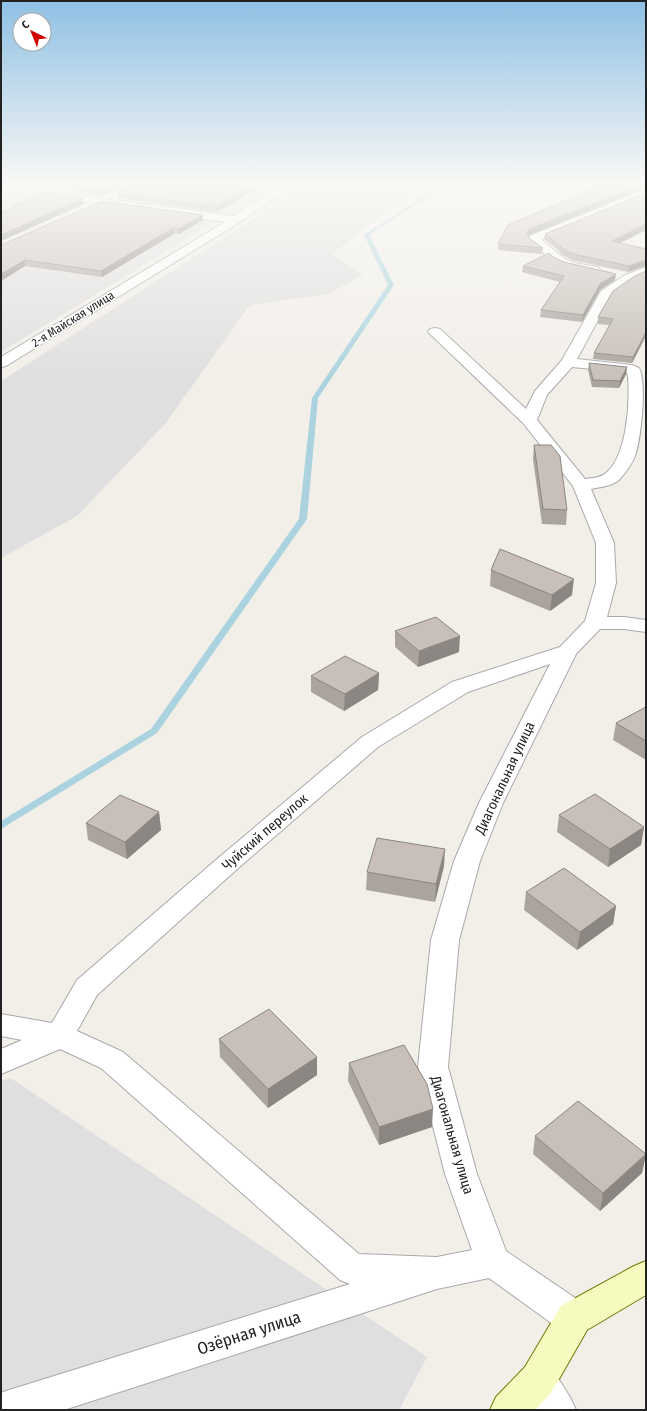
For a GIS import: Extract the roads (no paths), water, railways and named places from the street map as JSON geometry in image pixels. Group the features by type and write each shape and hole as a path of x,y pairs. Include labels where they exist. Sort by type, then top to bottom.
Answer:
{"main road":[{"path":"509,1410 538,1380 574,1318 646,1277"}],"street":[{"name":"2-я Майская улица","path":"1,363 185,251"},
{"path":"549,251 557,259 568,264 604,272"},
{"path":"529,420 540,394 568,362 606,294 631,275"},
{"name":"Диагональная улица","path":"435,332 529,420 581,485 605,543 606,583 595,623 567,651 491,803 467,862 445,940 433,1067 461,1174 493,1261"},
{"path":"568,362 627,368 634,371 637,376 637,391 626,457 613,476 606,481 581,485"},
{"path":"595,623 646,626"},
{"name":"Чуйский переулок","path":"60,1036 87,988 226,865 370,742 460,687 567,651"},
{"path":"1,1025 60,1036 112,1060 352,1269 437,1273"},
{"path":"1,1062 60,1036"},
{"path":"493,1261 574,1318"},
{"name":"Озёрная улица","path":"6,1410 437,1273 493,1261"},
{"path":"538,1380 557,1410"}],"waterway":[{"path":"1,826 154,731 303,519 315,398 391,285 374,251"}]}
